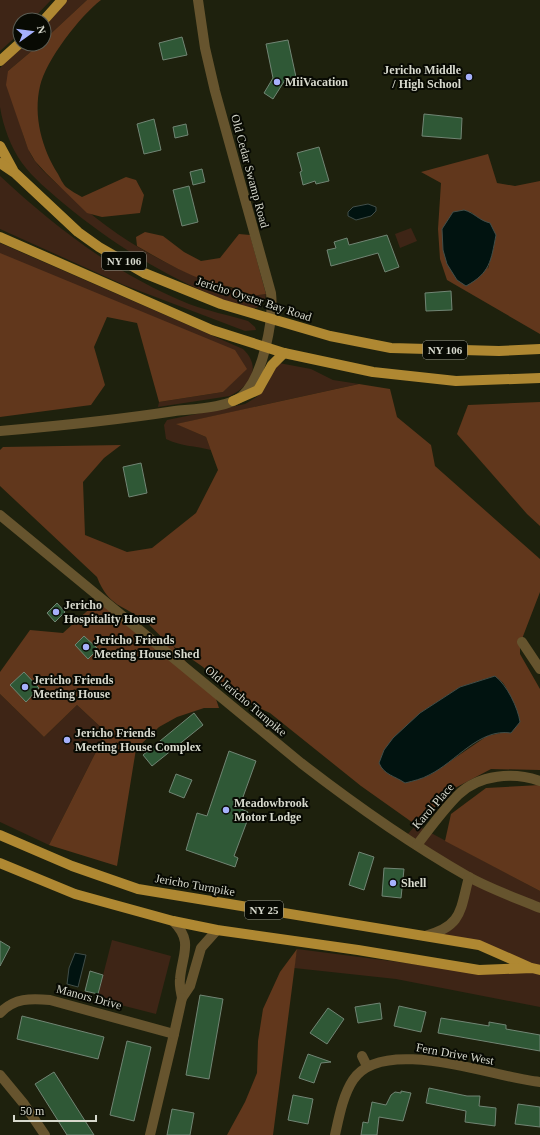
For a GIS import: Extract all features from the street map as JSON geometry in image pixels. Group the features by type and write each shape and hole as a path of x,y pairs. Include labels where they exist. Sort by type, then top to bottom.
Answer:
{"main road":[{"path":"51,12 62,0"},
{"path":"0,61 12,51"},
{"path":"0,146 15,173"},
{"name":"Jericho Oyster Bay Road","path":"0,163 15,173 78,232 99,247 144,273 221,304 330,336 391,348 499,351 540,349"},
{"name":"NY 106","path":"0,237 200,325 284,354 373,372 456,381 540,378"},
{"path":"233,401 251,395 258,390 269,369 284,354"},
{"name":"Jericho Turnpike","path":"0,835 72,866 138,889 479,945 536,969"},
{"name":"Jericho Turnpike","path":"0,863 75,894 173,921 218,930 358,950 479,970 536,969"}],"street":[{"name":"Old Cedar Swamp Road","path":"198,0 205,48 219,106 271,293 271,319 265,348"},
{"path":"0,431 115,420 210,406 233,401 242,396 252,385 265,348"},
{"name":"Old Jericho Turnpike","path":"0,515 300,763 383,823 469,877 540,908"},
{"path":"522,642 540,669"},
{"name":"Karol Place","path":"417,845 459,794 469,786 482,781 506,776 528,777 540,781"},
{"path":"425,936 444,931 456,920 469,877"},
{"path":"173,921 182,930 186,946 179,981 182,998"},
{"path":"150,1135 182,998 190,986 201,948 218,930"},
{"name":"Manors Drive","path":"0,1013 14,1002 32,998 50,1000 174,1034"},
{"path":"335,1135 341,1110 353,1080 367,1066 362,1056"},
{"name":"Fern Drive West","path":"367,1066 387,1059 409,1058 540,1082"},
{"path":"0,1075 24,1104 45,1135"}],"shaded area":[{"path":"0,0 51,0 40,12 12,12 12,40 0,51"},
{"path":"65,0 87,0 52,33 52,14"},
{"path":"87,0 101,0 74,27 56,52 43,75 38,97 38,120 40,132 47,154 66,187 82,197 126,177 136,180 144,195 140,213 102,217 87,213 46,173 35,161 28,149 6,85 8,71 31,52 52,52 52,33"},
{"path":"15,52 31,52 8,71 18,118 26,142 35,161 48,176 95,217 112,230 148,253 185,272 208,281 248,294 266,294 265,300 261,305 256,308 251,308 231,303 168,274 97,230 52,194 31,174 18,157 11,144 5,129 0,107 0,68"},
{"path":"488,154 497,183 515,186 540,181 540,334 447,280 440,259 438,229 441,183 421,172","holes":["471,212 496,235 488,269"]},
{"path":"0,176 65,232 112,264 137,279 189,304 248,321 255,327 256,330 245,331 124,285 0,229"},
{"path":"368,204 376,207 376,211 371,216 356,220 348,216 348,212 353,207"},
{"path":"464,210 490,223 496,235 491,259 485,271 466,286 457,280 447,264 443,250 442,229 453,212"},
{"path":"411,228 417,241 400,248 395,234"},
{"path":"145,232 163,236 184,252 201,261 220,258 239,234 250,235 266,294 248,294 231,287 215,284 188,274 137,246 136,237"},
{"path":"0,243 243,349 249,356 252,363 252,376 244,387 230,396 158,407 159,402 223,392 246,369 0,254"},
{"path":"0,253 235,350 247,369 223,392 159,402 137,323 107,317 94,347 105,385 91,405 0,417"},
{"path":"279,363 311,369 333,380 359,384 177,424 206,437 211,450 182,445 166,439 164,425 167,420 245,404 256,398 265,388"},
{"path":"359,384 390,389 397,417 431,445 435,466 540,559 540,592 520,644 520,654 540,689 540,770 491,769 455,788 416,825 361,786 270,713 230,694 203,667 173,646 216,699 219,708 204,708 177,717 159,727 136,749 117,866 49,845 106,732 77,705 44,737 0,694 0,672 30,630 63,633 96,603 100,602 155,639 164,639 146,622 117,604 106,595 97,577 0,486 0,450 3,447 121,445 104,458 83,482 85,535 127,552 152,548 196,513 218,470 206,437 176,424","holes":["491,677 502,682 509,697 515,705 505,732 487,736 430,775 412,781 392,774 406,727 420,713 460,687"]},
{"path":"540,402 540,526 527,514 457,434 468,405"},
{"path":"495,676 508,691 519,716 520,722 511,733 499,733 488,736 468,747 439,769 420,779 405,783 387,773 381,767 379,763 384,750 393,738 420,713 460,687"},
{"path":"0,694 44,737 77,705 106,732 49,845 0,822"},
{"path":"540,785 540,891 445,841 451,814 486,788"},
{"path":"416,825 540,891 540,1007 396,979 294,968 297,949 477,972 532,968 479,944 425,935 454,919 468,877 404,838"},
{"path":"112,940 171,956 156,1014 97,999"},
{"path":"297,949 273,1135 227,1135 245,1102 257,1073 258,1041 263,1009 280,972"},
{"path":"75,953 86,955 78,987 67,984 69,968"}],"building":[{"path":"182,37 187,55 163,60 159,43"},
{"path":"288,40 296,77 285,80 273,99 264,93 273,78 266,44"},
{"path":"424,114 462,118 461,139 422,136"},
{"path":"154,119 161,150 144,154 137,124"},
{"path":"186,124 188,135 175,138 173,127"},
{"path":"319,147 329,181 316,184 315,181 303,185 300,172 302,171 297,153"},
{"path":"202,169 205,182 193,185 190,172"},
{"path":"189,186 198,222 182,226 173,190"},
{"path":"387,235 399,267 385,272 378,253 331,266 327,250 336,248 334,242 347,238 349,245"},
{"path":"451,291 452,310 426,311 425,293"},
{"path":"141,463 147,493 129,497 123,467"},
{"name":"Jericho Hospitality House","path":"57,603 65,612 55,622 47,613"},
{"name":"Jericho Friends Meeting House Shed","path":"84,636 98,649 88,659 75,645"},
{"name":"Jericho Friends Meeting House","path":"24,672 39,688 26,702 10,685"},
{"path":"194,713 203,725 152,766 143,755"},
{"name":"Meadowbrook Motor Lodge","path":"229,751 256,761 239,808 248,812 246,816 249,816 234,856 238,858 235,867 186,850 197,813 207,816"},
{"path":"176,774 192,780 184,798 169,792"},
{"path":"359,852 374,857 364,890 349,885"},
{"path":"384,868 404,869 401,898 382,896"},
{"path":"0,941 10,947 0,966"},
{"path":"90,971 103,975 98,994 85,991"},
{"path":"200,995 223,999 209,1079 186,1075"},
{"path":"380,1003 382,1019 358,1023 355,1007"},
{"path":"399,1006 426,1012 421,1032 394,1026"},
{"path":"328,1008 344,1019 327,1044 310,1033"},
{"path":"22,1016 104,1037 98,1059 17,1039"},
{"path":"441,1018 489,1026 489,1022 506,1025 506,1029 540,1035 540,1051 438,1033"},
{"path":"127,1041 151,1047 134,1121 110,1115"},
{"path":"308,1054 331,1062 321,1063 314,1083 299,1078"},
{"path":"54,1072 94,1135 67,1135 35,1084"},
{"path":"429,1088 467,1096 480,1096 479,1106 496,1108 495,1126 465,1122 466,1111 426,1103"},
{"path":"401,1091 411,1093 403,1121 379,1117 377,1135 361,1135 363,1122 368,1123 372,1102 386,1105 391,1095 395,1092 401,1093"},
{"path":"293,1095 313,1099 308,1124 288,1120"},
{"path":"518,1104 540,1107 540,1127 515,1124"},
{"path":"172,1109 194,1113 190,1135 167,1135"}],"place":[{"name":"Jericho Middle / High School","path":"469,77"},
{"name":"MiiVacation","path":"277,82"},
{"name":"Jericho Hospitality House","path":"56,612"},
{"name":"Jericho Friends Meeting House Shed","path":"86,647"},
{"name":"Jericho Friends Meeting House","path":"25,687"},
{"name":"Jericho Friends Meeting House Complex","path":"67,740"},
{"name":"Meadowbrook Motor Lodge","path":"226,810"},
{"name":"Shell","path":"393,883"}]}
